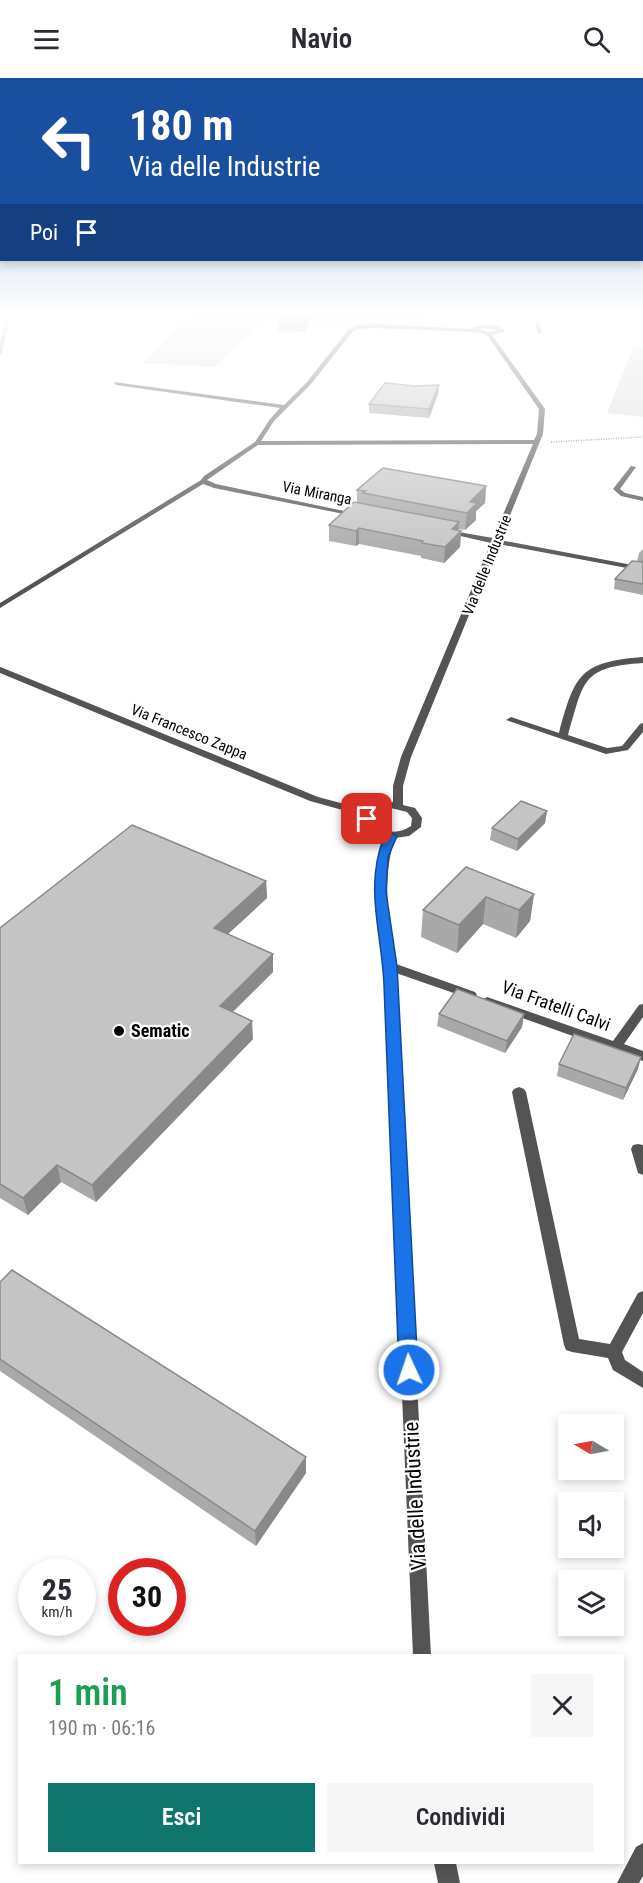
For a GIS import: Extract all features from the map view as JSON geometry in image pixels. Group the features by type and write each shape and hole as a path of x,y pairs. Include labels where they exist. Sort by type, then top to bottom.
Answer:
{"street":[{"path":"223,398 285,407"},
{"path":"0,606 205,479 257,443 294,398"},
{"name":"Via delle Industrie","path":"398,806 398,786 406,757 540,434 542,409 534,398"},
{"path":"257,443 536,443"},
{"path":"633,466 615,489 623,495 643,499"},
{"name":"Via Miranga","path":"205,479 214,486 364,516"},
{"path":"441,531 643,569"},
{"path":"563,735 578,682 594,669 614,661 643,660"},
{"name":"Via Francesco Zappa","path":"0,670 314,799 369,814"},
{"path":"511,720 563,735 606,751 625,748 643,726"},
{"path":"398,806 411,810 417,818 418,823 412,831 391,836 371,828 367,819 369,814 377,808 398,806"},
{"name":"Via delle Industrie","path":"391,836 382,857 379,892 390,966 422,1654"},
{"name":"Via Fratelli Calvi","path":"390,966 643,1056"},
{"path":"616,1046 643,1008"},
{"path":"519,1092 572,1345 614,1352"},
{"path":"638,1149 643,1169"},
{"path":"643,1298 614,1352 619,1365 643,1381"},
{"path":"628,1883 643,1854"},
{"path":"445,1864 449,1883"}],"path":[{"path":"536,443 547,446 548,442 570,443 643,437"}],"shaded area":[{"path":"613,398 643,398 643,417 607,413"}],"building":[{"path":"373,398 433,398 429,409 369,404"},
{"path":"383,468 486,486 470,502 477,503 467,513 357,490"},
{"path":"354,502 459,522 452,529 461,531 445,547 359,528 356,531 329,525"},
{"path":"632,561 643,562 643,584 615,579"},
{"path":"521,801 547,811 518,839 492,828"},
{"name":"Sematic","path":"132,825 266,881 214,928 273,954 220,1006 252,1021 92,1185 57,1165 23,1198 0,1184 0,928"},
{"path":"466,867 534,894 519,910 486,897 459,925 423,910"},
{"path":"457,989 524,1014 507,1041 439,1014"},
{"path":"574,1034 641,1057 626,1088 559,1064"},
{"path":"12,1270 306,1457 255,1531 0,1359 0,1282"}],"place":[{"name":"Sematic","path":"119,1031"}],"route":[{"path":"367,819 368,824 376,832 391,836 382,857 379,892 390,966 409,1370"}]}
